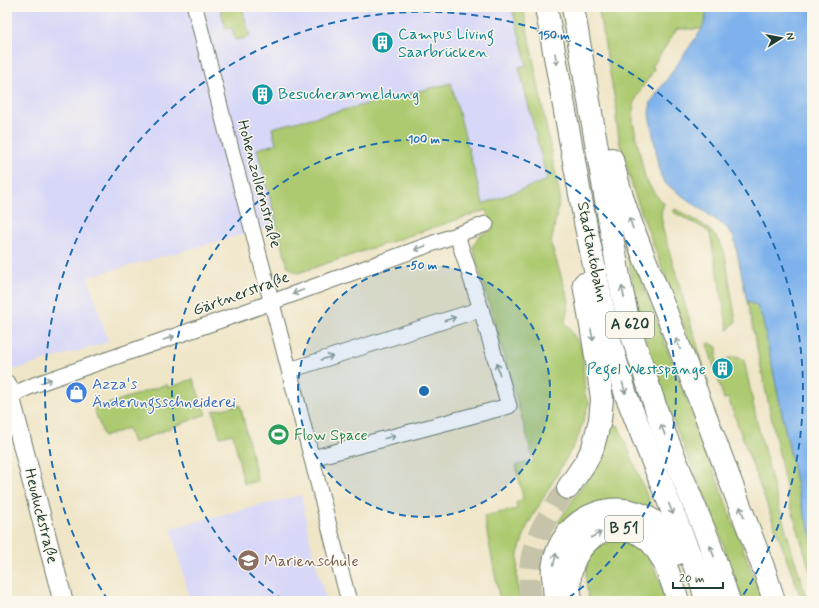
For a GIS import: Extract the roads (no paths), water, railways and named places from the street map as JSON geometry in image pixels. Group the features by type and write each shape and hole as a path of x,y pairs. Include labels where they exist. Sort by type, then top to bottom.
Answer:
{"main road":[{"name":"Stadtautobahn","path":"546,7 586,227 609,338 626,394 702,585 706,601"},
{"name":"Stadtautobahn","path":"573,7 619,277 630,329 662,427 708,539 729,601"},
{"path":"577,36 602,115 617,182 636,236 765,572 774,601"},
{"path":"568,488 587,460 593,446 600,420 602,399 584,290 583,260 586,227"},
{"path":"563,598 553,569 557,551 563,538 582,519 594,513 609,510 625,510 637,512 663,528 674,549 693,601"},
{"name":"B 51","path":"563,598 573,564 579,552 589,539 600,533 620,528 632,530 644,536 653,544 663,560 678,601"}],"street":[{"name":"Hohenzollernstraße","path":"195,7 349,601"},
{"name":"Gärtnerstraße","path":"8,393 271,302 486,224"},
{"path":"312,458 509,406 481,309 457,235"},
{"path":"290,370 481,309"},
{"name":"Heuduckstraße","path":"8,393 63,601"}],"water":[{"path":"707,7 812,7 812,539 799,496 762,317 757,306 747,301 734,237 726,227 666,184 661,176 649,114 651,102 702,29 706,18"}],"tunnel":[{"path":"531,601 530,568 536,541 549,515 568,488"}],"place":[{"name":"Campus Living Saarbrücken","path":"382,43"},
{"name":"Besucheranmeldung","path":"262,94"},
{"name":"Pegel Westspange","path":"722,369"},
{"name":"Azza's Änderungsschneiderei","path":"77,393"},
{"name":"Flow Space","path":"278,435"},
{"name":"Marienschule","path":"248,561"}]}
